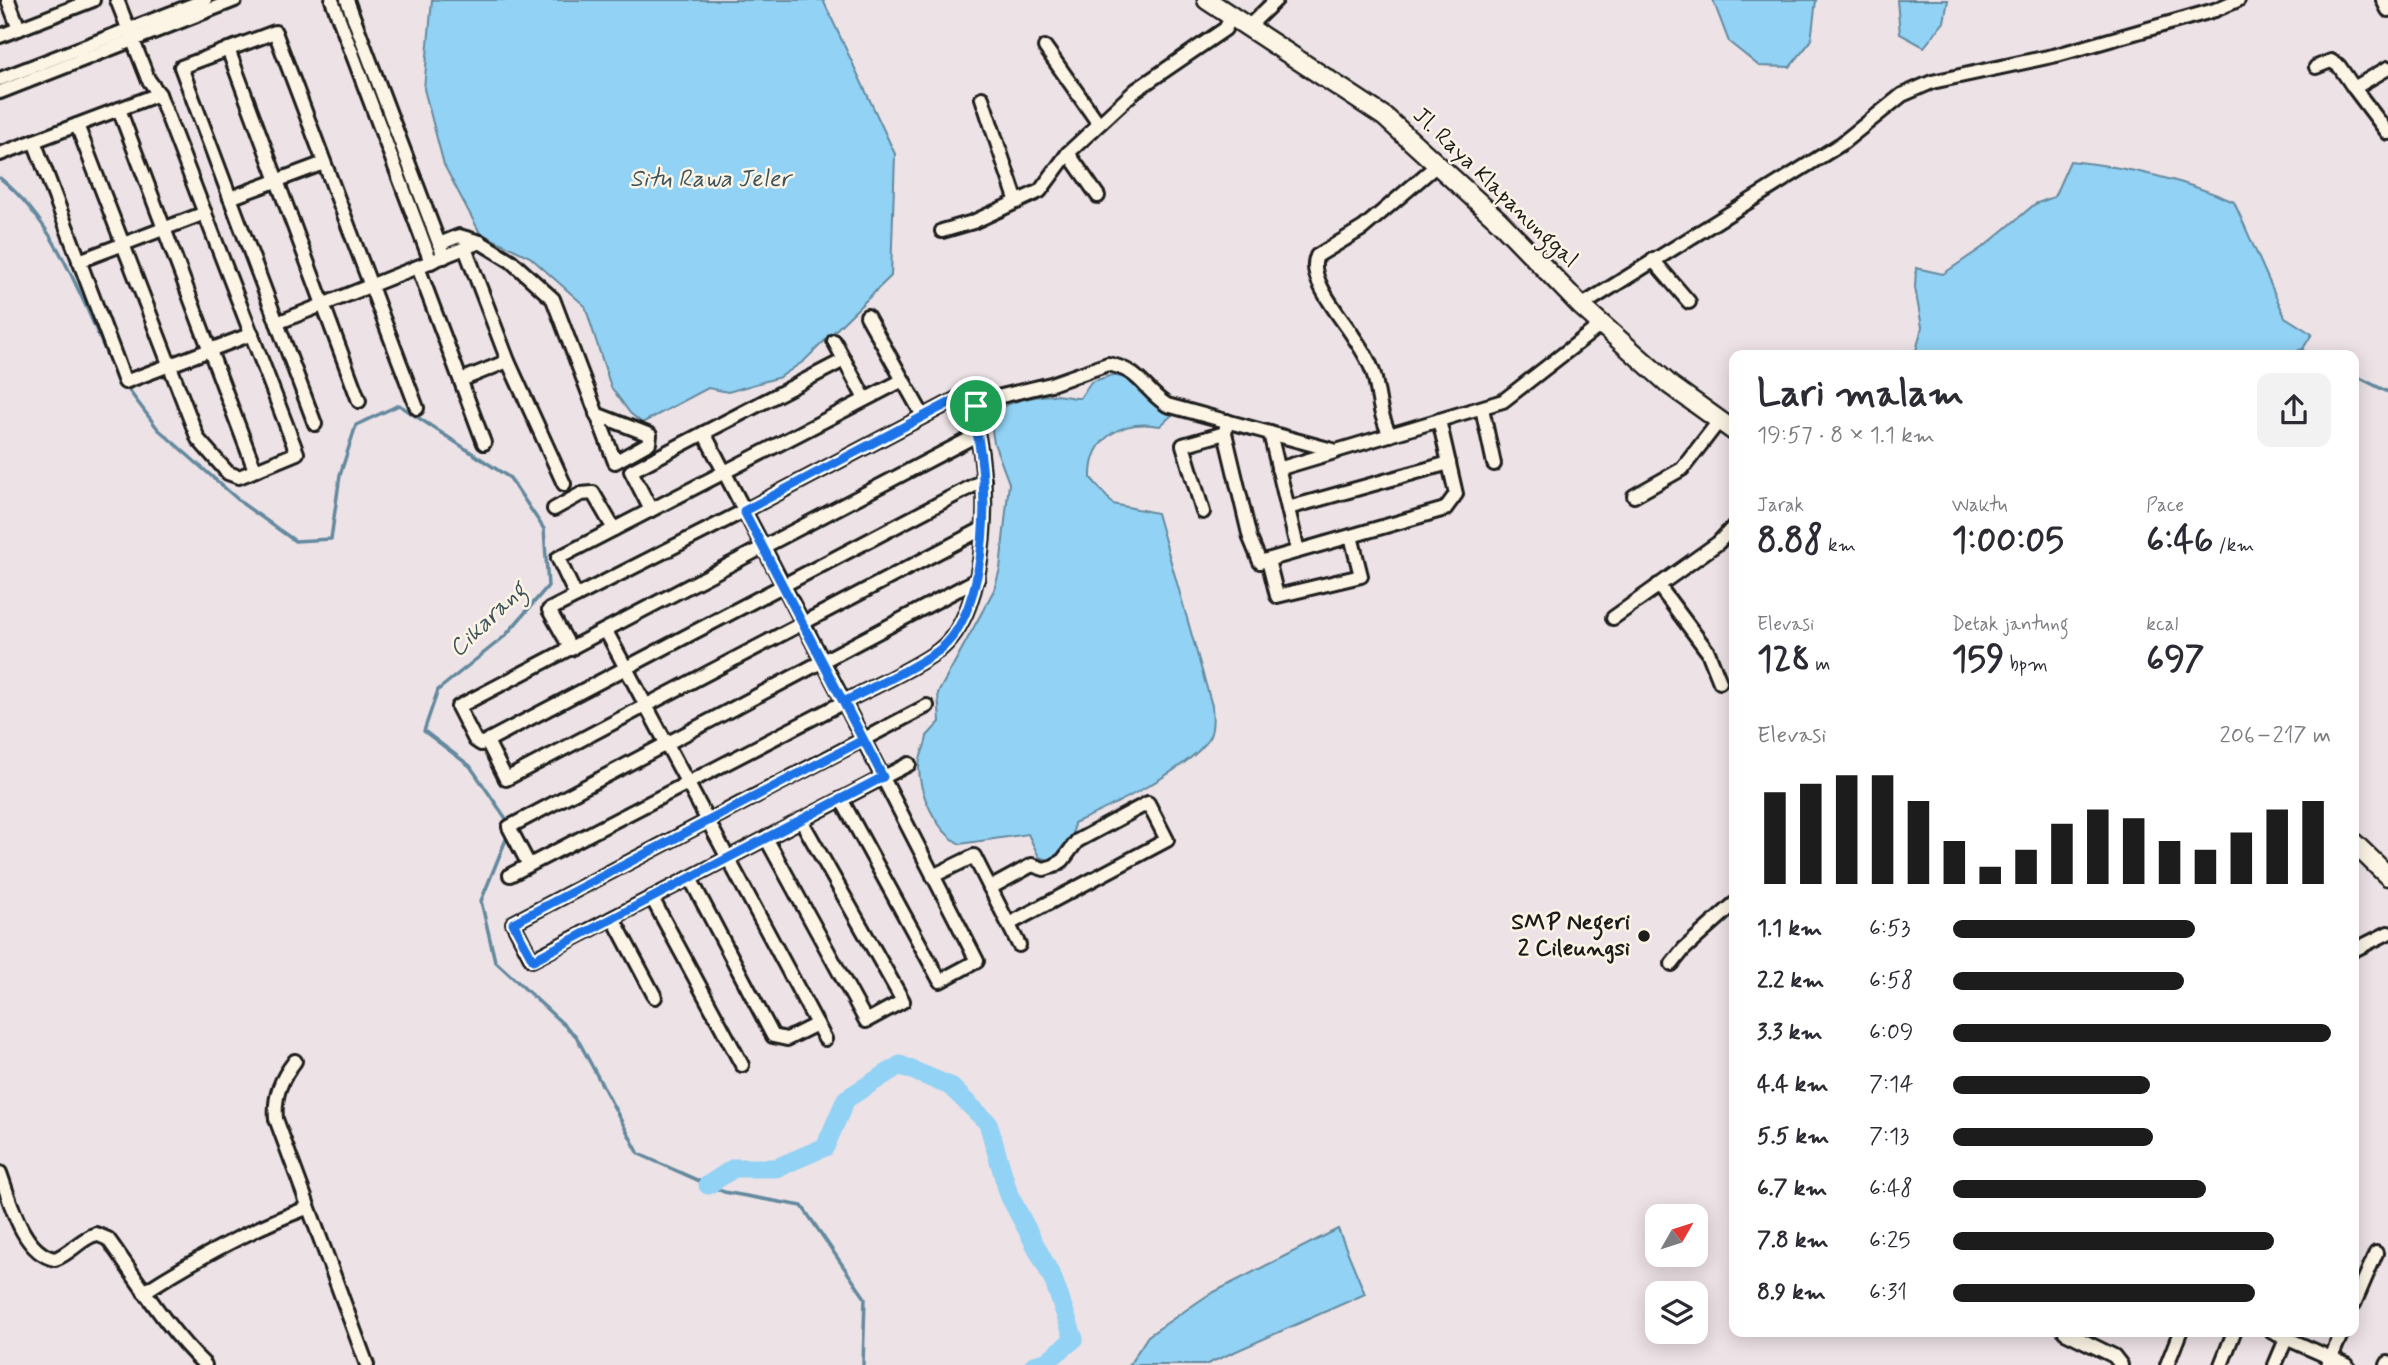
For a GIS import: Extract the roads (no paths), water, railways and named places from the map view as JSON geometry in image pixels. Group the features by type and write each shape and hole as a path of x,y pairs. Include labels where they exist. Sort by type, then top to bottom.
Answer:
{"street":[{"path":"8,0 19,29"},
{"path":"0,36 65,5 93,0"},
{"path":"77,125 198,439 228,473 239,477 297,453 159,94 148,79 117,0"},
{"path":"0,92 205,0"},
{"path":"0,79 235,0"},
{"path":"332,0 417,227 425,265 484,443"},
{"path":"347,0 441,251"},
{"name":"Jl. Raya Klapanunggal","path":"1207,0 1385,117 1499,221 1581,306 1729,428"},
{"path":"1248,26 1276,0"},
{"path":"2383,0 2388,10"},
{"path":"1581,306 1841,144 1902,96 1932,82 2057,55 2215,10 2236,1"},
{"path":"942,231 973,222 1046,186 1068,153 1136,90 1225,29 1232,16"},
{"path":"315,424 181,67 275,32 416,408"},
{"path":"1045,47 1099,124"},
{"path":"228,49 359,401"},
{"path":"2316,67 2331,61 2339,66 2388,133"},
{"path":"2354,88 2388,68"},
{"path":"0,154 159,94"},
{"path":"982,98 1017,202"},
{"path":"119,109 255,470"},
{"path":"377,119 390,114"},
{"path":"34,141 125,382 251,334"},
{"path":"1068,153 1098,196"},
{"path":"230,198 324,163"},
{"path":"1390,435 1376,398 1374,376 1362,350 1316,278 1313,263 1317,256 1363,228 1437,165"},
{"path":"79,261 205,213"},
{"path":"417,227 430,222"},
{"path":"277,323 425,265 459,236 480,242 511,261 552,299 596,414 615,462 649,443 650,435 596,414"},
{"path":"441,251 465,248 480,242"},
{"path":"465,248 508,361 564,484"},
{"path":"1653,260 1689,302"},
{"path":"867,316 923,416"},
{"path":"1278,469 1482,408 1510,397 1601,324"},
{"path":"834,341 865,399"},
{"path":"651,510 631,471 844,360"},
{"path":"461,380 508,361"},
{"path":"510,875 938,651 963,619 978,579 984,480 972,414 981,401 1051,384 1108,364 1142,379 1155,397 1167,405 1226,427 1270,433 1336,451"},
{"path":"576,596 558,558 903,380"},
{"path":"571,649 549,610 964,395 976,406"},
{"path":"1482,408 1494,464"},
{"path":"1634,496 1682,469 1716,425 1714,418"},
{"path":"1226,427 1250,538 1260,562 1445,509 1456,494 1439,420"},
{"path":"1203,512 1183,445 1226,427"},
{"path":"704,433 977,961 940,981 841,799"},
{"path":"1270,433 1298,551"},
{"path":"977,435 458,707 475,740 481,744 984,480"},
{"path":"1288,508 1449,463"},
{"path":"554,509 581,495 593,493 614,529"},
{"path":"487,741 506,779 982,530"},
{"path":"1614,618 1718,543 1729,531"},
{"path":"1268,560 1278,596 1361,576 1351,536"},
{"path":"529,865 509,827 978,579"},
{"path":"1658,585 1708,652 1720,682"},
{"path":"606,631 825,1039"},
{"path":"909,764 533,960 513,923 927,706"},
{"path":"990,888 1032,865 1044,869 1054,866 1063,860 1077,841 1148,803 1167,840 1009,924"},
{"path":"766,838 866,1021 903,1001 802,820"},
{"path":"2359,848 2388,876"},
{"path":"933,876 974,856 1020,945"},
{"path":"690,878 774,1036 787,1039 817,1024"},
{"path":"652,898 742,1065"},
{"path":"1672,964 1684,949 1729,908"},
{"path":"613,918 655,997"},
{"path":"2359,948 2388,933"},
{"path":"295,1060 284,1075 274,1101 276,1119 367,1365"},
{"path":"0,1173 21,1225 38,1250 55,1258 96,1234 108,1239 144,1292 186,1346 205,1365"},
{"path":"144,1292 207,1252 263,1224 307,1208"},
{"path":"2359,1292 2376,1253"},
{"path":"2075,1337 2114,1356 2121,1365"},
{"path":"2167,1365 2178,1337"},
{"path":"2221,1365 2232,1337"},
{"path":"2275,1365 2287,1337"},
{"path":"2291,1337 2329,1361 2347,1365"},
{"path":"2329,1361 2340,1337"}],"water":[{"name":"Situ Rawa Jeler","path":"432,0 823,0 895,154 891,276 804,361 780,377 728,392 708,388 642,423 630,413 611,387 585,306 530,257 480,233 444,165 424,89"},
{"path":"1713,0 1816,0 1811,41 1790,67 1759,66 1729,42"},
{"path":"1897,0 1948,0 1944,22 1924,47 1900,34"},
{"path":"2070,161 2154,175 2234,202 2285,317 2312,334 2302,350 1916,350 1922,327 1915,288 1916,268 1943,274 1986,245 2035,204 2054,197"},
{"path":"1112,375 1130,379 1170,412 1171,416 1160,426 1133,425 1111,434 1096,452 1091,478 1113,504 1157,513 1212,706 1211,734 1186,762 1126,798 1074,823 1072,845 1051,861 1039,857 1028,834 960,844 943,830 930,810 922,788 919,763 927,736 940,722 938,693 994,590 1000,569 1009,483 994,443 990,418 1001,408 1027,398 1056,395 1080,398 1091,382"},
{"path":"1338,1229 1365,1294 1205,1365 1129,1365 1148,1336 1208,1295"}],"waterway":[{"name":"Cikarang","path":"0,178 39,219 54,243 115,372"},
{"path":"2359,378 2388,392"},
{"name":"Cikarang","path":"124,384 158,429 243,504 295,541 331,539 340,475 356,425 399,405 510,478 544,529 548,586 505,636 438,690 424,731 470,766 509,823"},
{"name":"Cikarang","path":"509,832 481,901 495,961 576,1036 639,1154 724,1192 802,1206 865,1298 863,1365"},
{"path":"708,1185 734,1168 776,1168 825,1147 846,1099 900,1065 950,1086 988,1123 1009,1195 1053,1279 1074,1339 1046,1362 1034,1365"}],"place":[{"name":"SMP Negeri 2 Cileungsi","path":"1644,936"}]}
